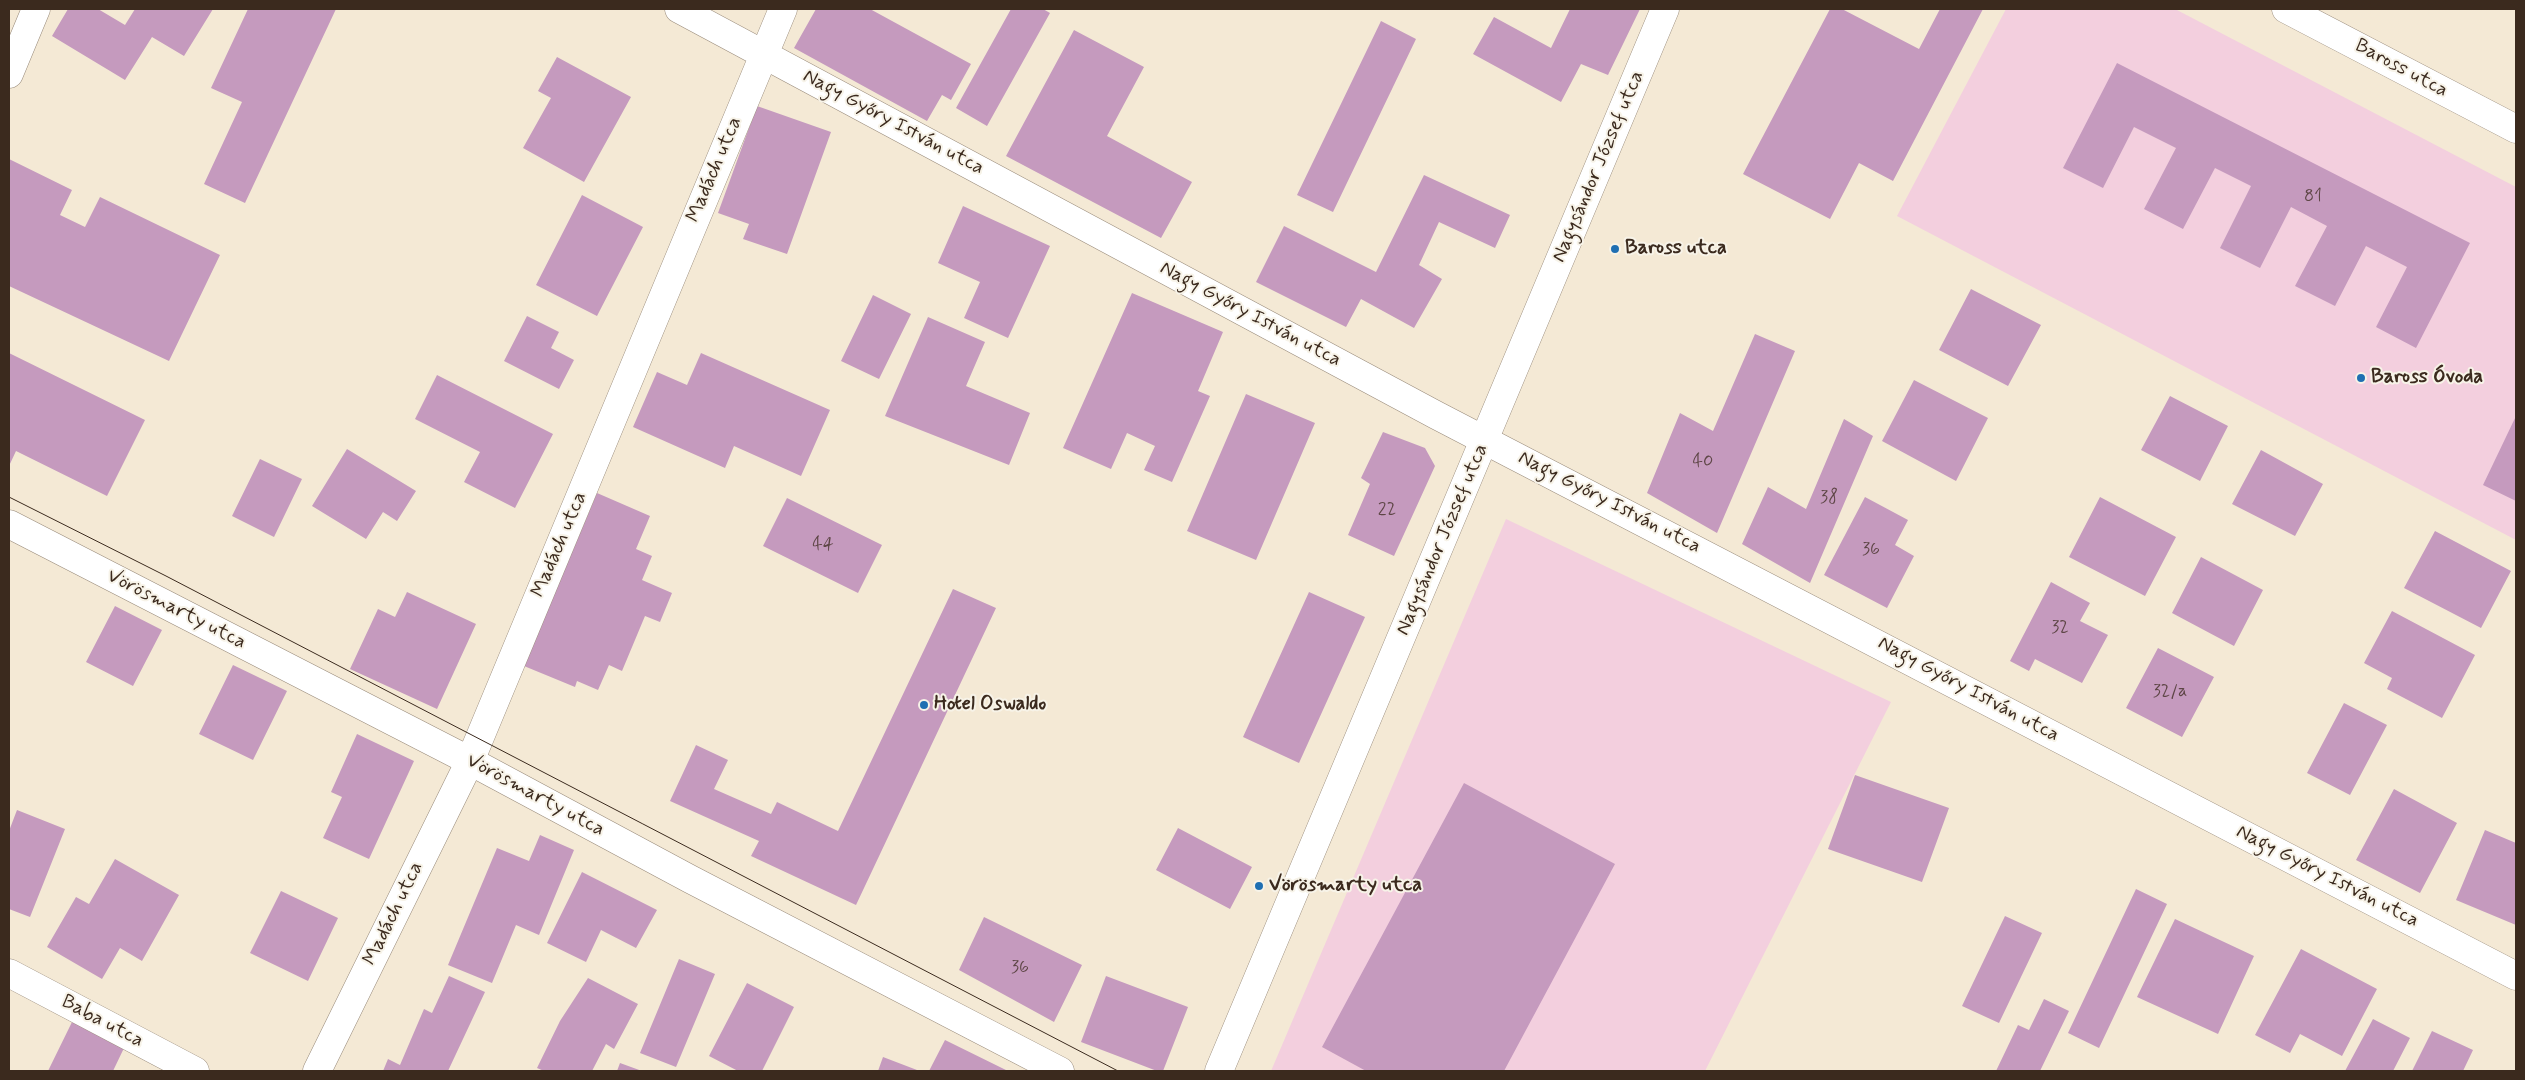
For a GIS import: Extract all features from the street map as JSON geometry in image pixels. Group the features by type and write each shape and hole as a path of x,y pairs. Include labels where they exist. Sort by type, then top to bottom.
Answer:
{"street":[{"path":"9,74 36,9"},
{"name":"Nagy Győry István utca","path":"679,9 1428,410 2516,976"},
{"name":"Madách utca","path":"317,1071 470,760 783,9"},
{"name":"Nagysándor József utca","path":"1219,1071 1665,9"},
{"name":"Baross utca","path":"2286,9 2516,129"},
{"name":"Vörösmarty utca","path":"9,524 470,760 699,883 1060,1071"},
{"name":"Baba utca","path":"9,973 195,1071"}],"shaded area":[{"name":"Baross Óvoda","path":"2006,9 2175,9 2516,187 2516,540 1897,216"},
{"path":"1506,519 1891,702 1705,1071 1271,1071"}],"building":[{"path":"68,9 98,9 125,25 135,9 213,9 184,56 152,37 125,80 52,36"},
{"path":"248,9 336,9 245,203 204,184 242,102 211,88"},
{"path":"816,9 870,9 971,64 951,100 942,95 927,121 794,48"},
{"path":"1011,9 1043,9 1050,13 987,126 956,108"},
{"path":"1570,9 1640,9 1608,75 1581,64 1561,102 1473,54 1494,17 1551,48"},
{"path":"1830,9 1842,9 1919,49 1940,9 1983,9 1893,181 1859,163 1830,219 1743,174"},
{"path":"1381,21 1416,39 1333,212 1297,195"},
{"path":"1074,30 1144,67 1107,136 1192,182 1161,238 1006,156"},
{"path":"557,57 631,97 584,182 523,148 551,98 538,91"},
{"path":"2117,63 2470,243 2416,348 2376,327 2407,267 2366,246 2335,306 2295,286 2327,226 2291,207 2260,268 2220,248 2251,186 2215,168 2183,229 2144,209 2176,148 2134,127 2103,188 2063,168"},
{"path":"757,106 831,132 787,254 743,239 749,224 718,213"},
{"path":"9,159 72,190 60,215 85,227 100,197 220,255 169,361 9,286"},
{"path":"1424,175 1510,215 1495,248 1439,222 1419,265 1442,279 1414,328 1361,299 1346,327 1256,282 1284,226 1376,272"},
{"path":"582,195 643,227 597,316 536,285"},
{"path":"963,206 1050,246 1008,338 964,318 980,282 938,263"},
{"path":"1971,289 2041,325 2008,386 1939,350"},
{"path":"1132,293 1223,332 1198,391 1210,396 1172,482 1144,470 1155,446 1127,433 1111,469 1063,448"},
{"path":"873,295 911,314 879,379 841,361"},
{"path":"527,316 559,332 551,348 574,360 559,389 504,361"},
{"path":"928,317 985,342 966,386 1030,413 1009,465 885,416"},
{"path":"1755,334 1795,351 1717,533 1647,493 1680,413 1713,431"},
{"path":"9,353 145,420 107,496 16,451 9,466"},
{"path":"701,353 830,410 801,476 734,446 725,468 633,427 657,372 687,385"},
{"path":"437,375 553,434 515,508 464,482 480,452 415,419"},
{"path":"1914,380 1988,418 1956,481 1882,441"},
{"path":"1246,394 1315,423 1256,560 1187,531"},
{"path":"2170,396 2228,426 2200,481 2141,450"},
{"path":"2516,416 2516,501 2483,485"},
{"path":"1844,419 1873,436 1810,583 1742,544 1768,487 1806,509"},
{"path":"1383,432 1425,448 1435,466 1394,556 1348,535 1370,484 1361,478"},
{"path":"347,449 416,491 397,521 383,512 366,539 312,506"},
{"path":"2261,450 2323,484 2295,536 2232,504"},
{"path":"260,459 302,479 274,537 232,516"},
{"path":"597,493 650,516 636,549 652,556 642,580 672,593 660,622 645,616 622,671 609,665 598,690 577,681 575,687 524,666"},
{"path":"1865,497 1908,520 1895,545 1914,556 1887,608 1824,575"},
{"path":"2100,497 2176,537 2145,596 2069,557"},
{"path":"787,498 882,545 858,593 763,546"},
{"path":"2435,531 2511,571 2481,628 2404,588"},
{"path":"2201,557 2263,590 2234,646 2172,613"},
{"path":"2051,582 2090,603 2080,621 2108,635 2082,683 2035,659 2029,671 2010,661"},
{"name":"Hotel Oswaldo","path":"953,589 996,608 856,905 751,856 759,841 670,801 696,745 728,760 714,789 771,814 777,802 838,831"},
{"path":"407,592 476,624 437,709 350,669 378,609 395,617"},
{"path":"1309,592 1365,617 1299,763 1243,737"},
{"path":"115,606 162,630 133,686 86,662"},
{"path":"2392,611 2475,655 2442,718 2387,689 2392,678 2364,663"},
{"path":"2158,648 2214,677 2182,737 2126,708"},
{"path":"233,665 287,691 253,760 199,734"},
{"path":"2344,703 2387,725 2350,795 2307,773"},
{"path":"357,734 414,761 369,859 323,838 342,797 331,792"},
{"path":"1855,775 1949,808 1922,882 1828,849"},
{"path":"1464,783 1615,864 1504,1071 1366,1071 1322,1047"},
{"path":"2394,789 2457,823 2420,893 2356,860"},
{"path":"17,810 65,829 30,917 9,909 9,831"},
{"path":"1178,828 1252,867 1230,909 1156,870"},
{"path":"2485,830 2516,843 2516,925 2456,900"},
{"path":"540,835 574,850 539,935 516,925 492,983 448,965 497,848 529,861"},
{"path":"115,859 179,895 142,961 120,948 102,979 47,947 76,897 89,904"},
{"path":"582,872 657,910 636,948 601,930 586,962 547,943"},
{"path":"2136,889 2167,904 2099,1048 2068,1033"},
{"path":"281,891 338,918 308,981 250,953"},
{"path":"2005,916 2042,933 1999,1023 1962,1006"},
{"path":"984,917 1082,965 1054,1022 959,970"},
{"path":"2175,919 2254,956 2218,1034 2137,997"},
{"path":"2301,949 2377,989 2342,1056 2300,1034 2290,1053 2255,1035"},
{"path":"679,959 715,974 676,1067 640,1053"},
{"path":"449,976 485,992 448,1071 383,1071 388,1059 400,1065 424,1009 432,1013"},
{"path":"1106,976 1188,1007 1163,1071 1157,1071 1081,1042"},
{"path":"588,978 638,1004 614,1049 606,1044 592,1071 544,1071 537,1068 560,1021"},
{"path":"747,983 794,1007 762,1071 738,1071 709,1056"},
{"path":"2044,999 2069,1011 2040,1071 1996,1071 2018,1025 2029,1030"},
{"path":"2373,1019 2410,1038 2393,1071 2345,1071"},
{"path":"72,1022 124,1048 113,1071 48,1071"},
{"path":"2432,1031 2473,1050 2463,1071 2412,1071"},
{"path":"945,1040 1008,1071 929,1071"},
{"path":"883,1057 917,1070 878,1071"},
{"path":"620,1063 642,1071 617,1071"}],"tram line":[{"path":"9,497 166,576 1118,1071"}],"place":[{"name":"Baross utca","path":"1615,249"},
{"name":"Baross Óvoda","path":"2361,378"},
{"name":"Hotel Oswaldo","path":"924,705"},
{"name":"Vörösmarty utca","path":"1259,886"}]}
